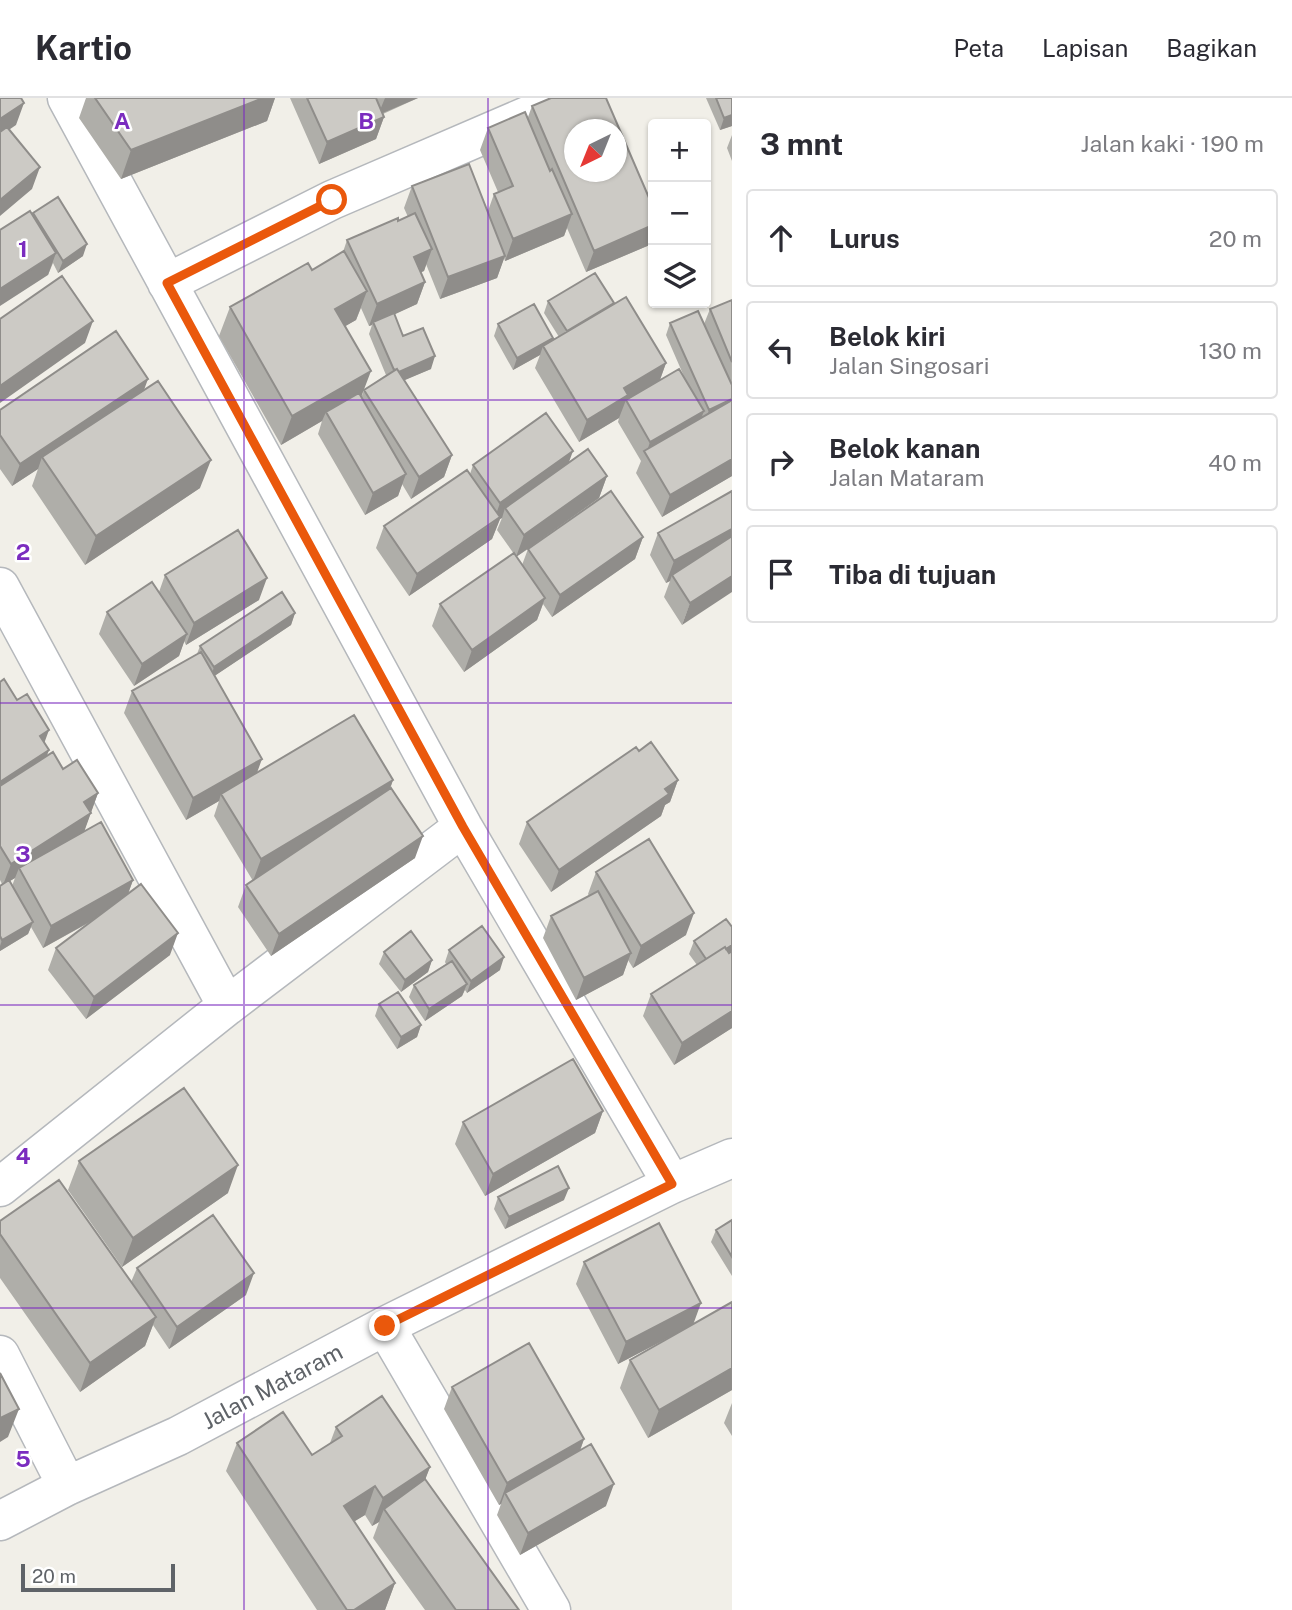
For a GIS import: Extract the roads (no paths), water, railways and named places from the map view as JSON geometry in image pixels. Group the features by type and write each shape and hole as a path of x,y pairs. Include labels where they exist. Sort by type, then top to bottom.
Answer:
{"street":[{"path":"67,98 463,827 672,1184"},
{"path":"167,283 332,200 569,98"},
{"path":"0,587 227,1006"},
{"path":"0,1187 227,1006 463,827"},
{"name":"Jalan Mataram","path":"0,1521 67,1486 178,1436 385,1326 672,1184 732,1158"},
{"path":"385,1326 551,1610"},
{"path":"0,1355 67,1486"}]}
